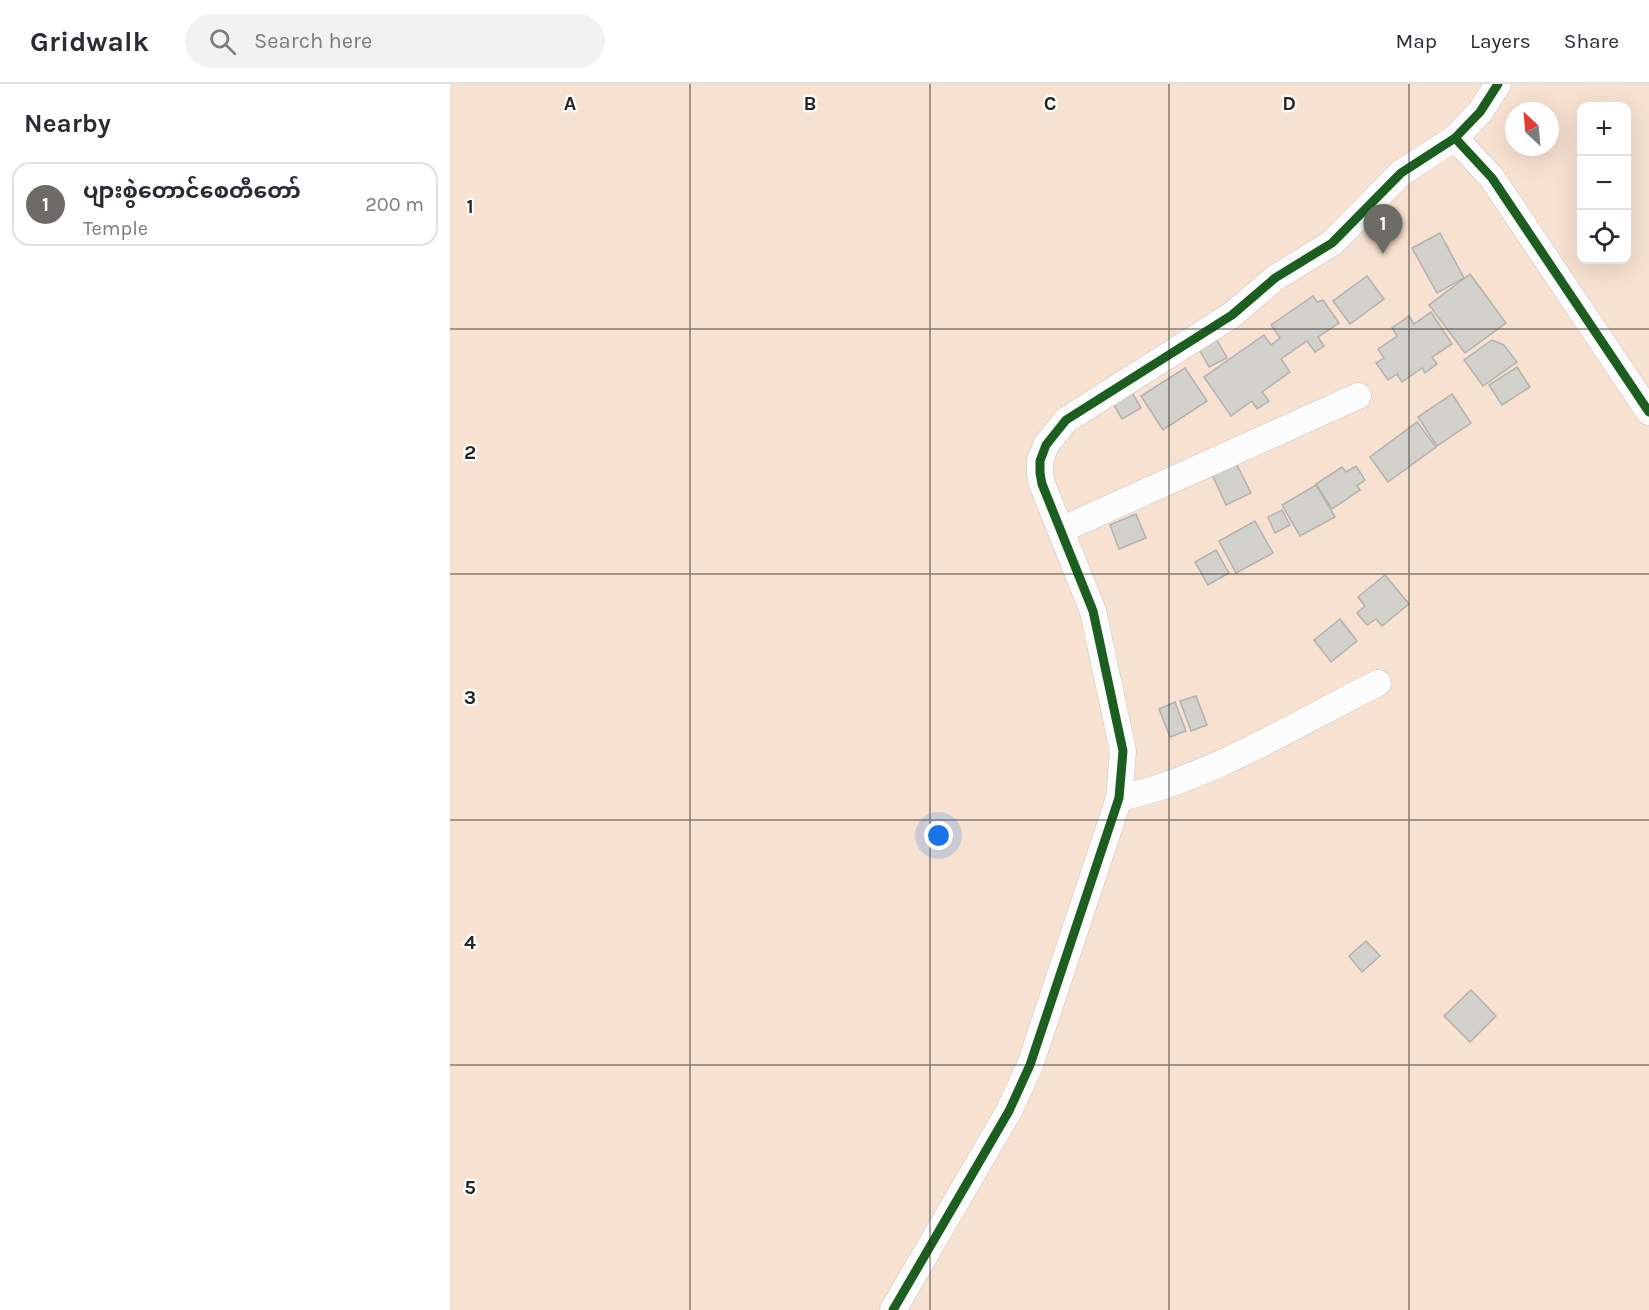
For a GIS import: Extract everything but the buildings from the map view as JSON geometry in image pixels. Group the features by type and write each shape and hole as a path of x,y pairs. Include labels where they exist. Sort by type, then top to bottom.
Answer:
{"street":[{"path":"893,1310 1009,1111 1030,1065 1119,798 1123,751 1093,611 1042,484 1040,461 1050,439 1066,420 1232,315 1275,278 1314,256 1346,231 1401,173 1455,138 1480,112 1498,84"},
{"path":"1455,138 1492,178 1649,411"},
{"path":"1061,530 1358,396"},
{"path":"1119,798 1152,791 1190,777 1378,682"}],"shaded area":[{"path":"450,84 1649,84 1649,1310 450,1310"}],"cycle path":[{"path":"893,1310 1009,1111 1030,1065 1119,798 1123,751 1093,611 1042,484 1040,461 1046,445 1066,420 1232,315 1275,278 1332,243 1401,173 1455,138 1480,112 1498,84"},
{"path":"1455,138 1492,178 1649,412"}],"place":[{"name":"ပျားစွဲတောင်စေတီတော်","path":"1383,254"}]}
